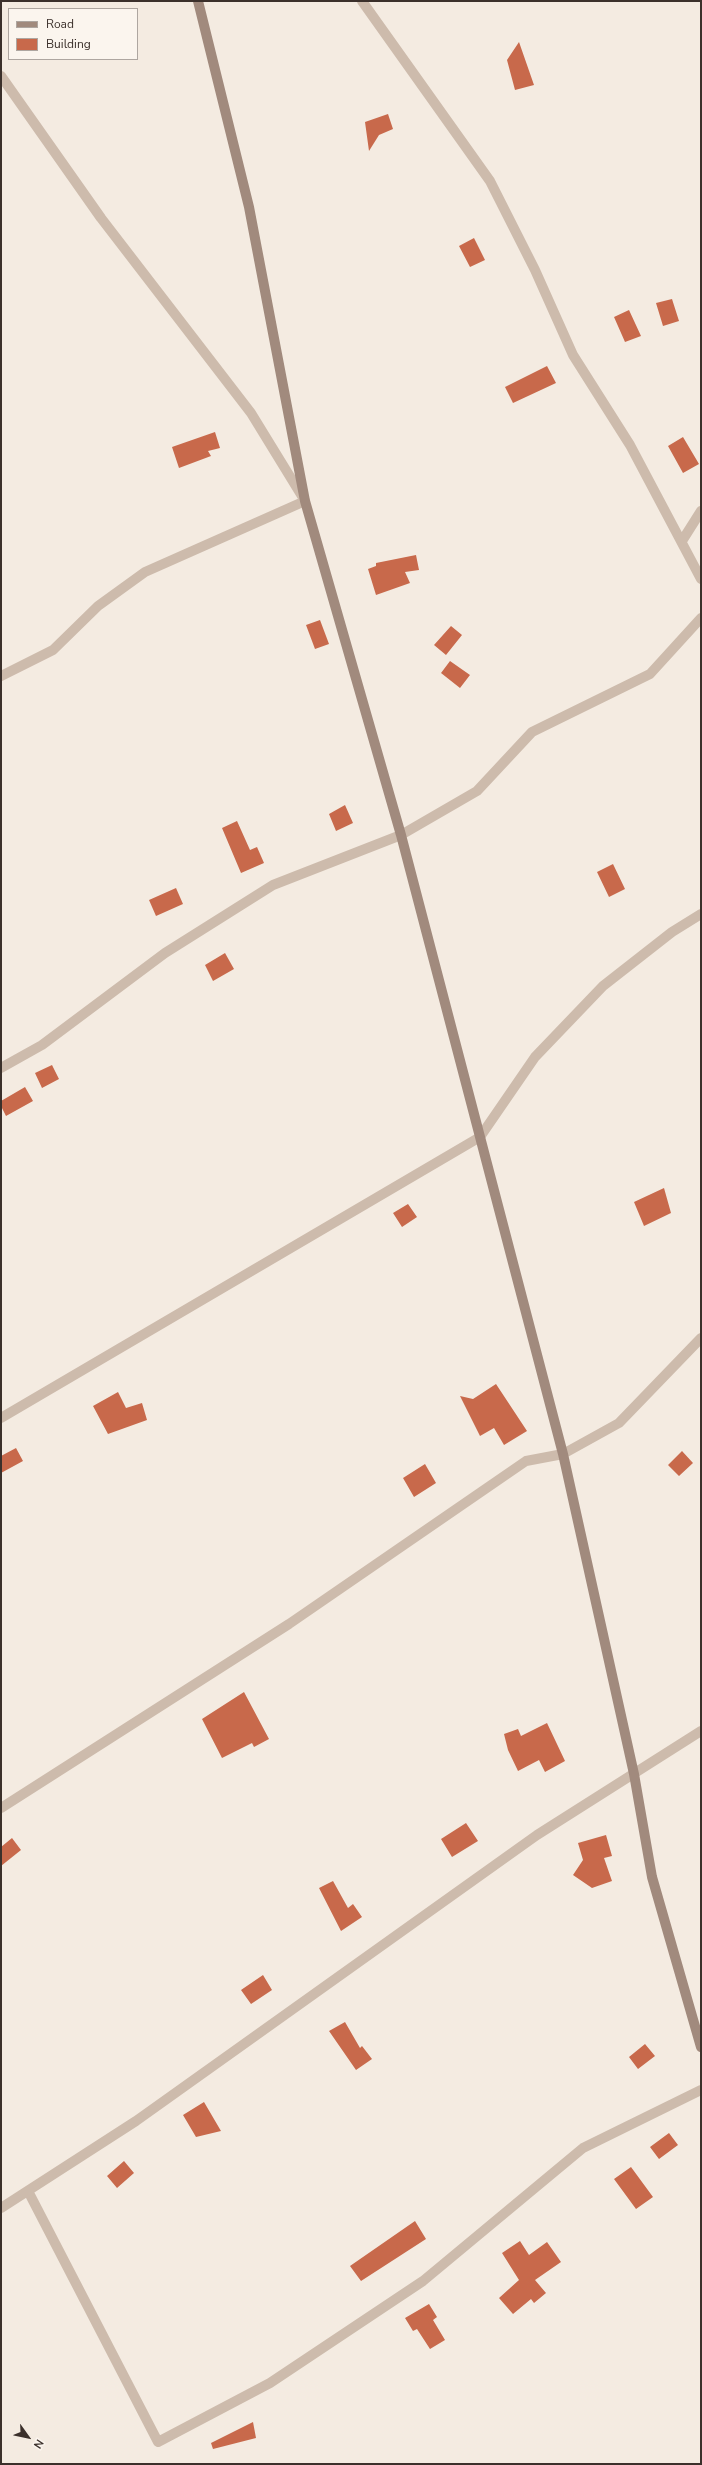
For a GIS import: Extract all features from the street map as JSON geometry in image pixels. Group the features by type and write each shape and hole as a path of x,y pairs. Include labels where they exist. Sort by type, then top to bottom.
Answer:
{"street":[{"path":"198,1 249,207 305,500 401,835 563,1454 634,1774 652,1878 701,2046"},
{"path":"362,1 490,181 535,270 573,355 630,445 701,579"},
{"path":"1,76 101,218 251,413 305,500"},
{"path":"1,676 52,650 98,606 146,572 305,500"},
{"path":"682,541 701,511"},
{"path":"1,1068 42,1045 165,953 273,885 401,835 477,792 532,732 650,674 701,618"},
{"path":"1,1418 480,1137 535,1057 603,986 672,932 701,914"},
{"path":"1,1808 289,1624 526,1461 563,1454 619,1423 701,1338"},
{"path":"1,2208 136,2121 537,1835 701,1731"},
{"path":"28,2191 158,2442 270,2383 423,2281 583,2148 701,2090"}],"building":[{"path":"519,42 534,85 515,90 507,60"},
{"path":"388,114 393,129 379,135 369,151 365,122"},
{"path":"474,238 485,260 470,267 459,246"},
{"path":"672,299 679,321 663,326 656,303"},
{"path":"629,310 641,336 625,342 614,317"},
{"path":"547,366 556,383 513,403 505,387"},
{"path":"215,432 220,448 208,451 211,456 179,468 172,447"},
{"path":"683,437 699,464 683,473 668,446"},
{"path":"416,555 419,570 405,572 410,583 376,595 368,569 376,566 376,563"},
{"path":"320,620 329,644 315,649 306,625"},
{"path":"451,626 462,635 446,655 434,645"},
{"path":"450,661 470,675 460,688 441,673"},
{"path":"345,805 353,823 336,831 329,814"},
{"path":"237,821 250,850 257,847 264,863 241,873 222,828"},
{"path":"613,864 625,889 609,897 597,872"},
{"path":"176,888 183,904 156,916 149,900"},
{"path":"225,953 234,969 213,981 205,965"},
{"path":"52,1065 59,1079 42,1088 35,1073"},
{"path":"25,1087 33,1101 6,1116 1,1106 1,1101"},
{"path":"664,1188 671,1213 644,1226 634,1202"},
{"path":"408,1204 417,1217 402,1227 393,1213"},
{"path":"496,1384 527,1431 504,1445 494,1428 480,1436 460,1396 473,1399"},
{"path":"118,1392 126,1408 142,1403 147,1420 108,1434 93,1406"},
{"path":"16,1448 23,1461 1,1473 1,1456"},
{"path":"682,1451 693,1463 679,1476 668,1465"},
{"path":"425,1464 436,1483 414,1497 403,1478"},
{"path":"244,1692 269,1739 254,1747 252,1743 222,1758 202,1719"},
{"path":"547,1723 565,1761 545,1772 539,1760 518,1771 508,1750 504,1734 518,1729 521,1736"},
{"path":"466,1823 478,1841 452,1857 441,1839"},
{"path":"606,1835 612,1856 604,1858 612,1881 592,1888 573,1875 583,1860 578,1843"},
{"path":"12,1838 21,1850 1,1866 1,1847"},
{"path":"333,1881 348,1908 353,1904 362,1917 341,1931 319,1888"},
{"path":"263,1975 272,1990 251,2004 241,1990"},
{"path":"345,2022 360,2048 362,2046 372,2059 356,2070 329,2031"},
{"path":"645,2044 655,2056 638,2069 629,2057"},
{"path":"204,2102 221,2131 196,2137 183,2115"},
{"path":"669,2133 678,2145 659,2159 650,2147"},
{"path":"124,2161 134,2173 117,2188 107,2176"},
{"path":"631,2167 653,2197 636,2209 614,2179"},
{"path":"415,2221 426,2239 361,2281 350,2266"},
{"path":"520,2241 529,2255 547,2242 561,2262 535,2280 546,2293 534,2303 531,2299 513,2314 499,2298 519,2280 502,2253"},
{"path":"429,2304 437,2317 433,2320 445,2340 430,2349 417,2329 413,2331 405,2318"},
{"path":"253,2422 256,2438 213,2449 211,2443"}]}
